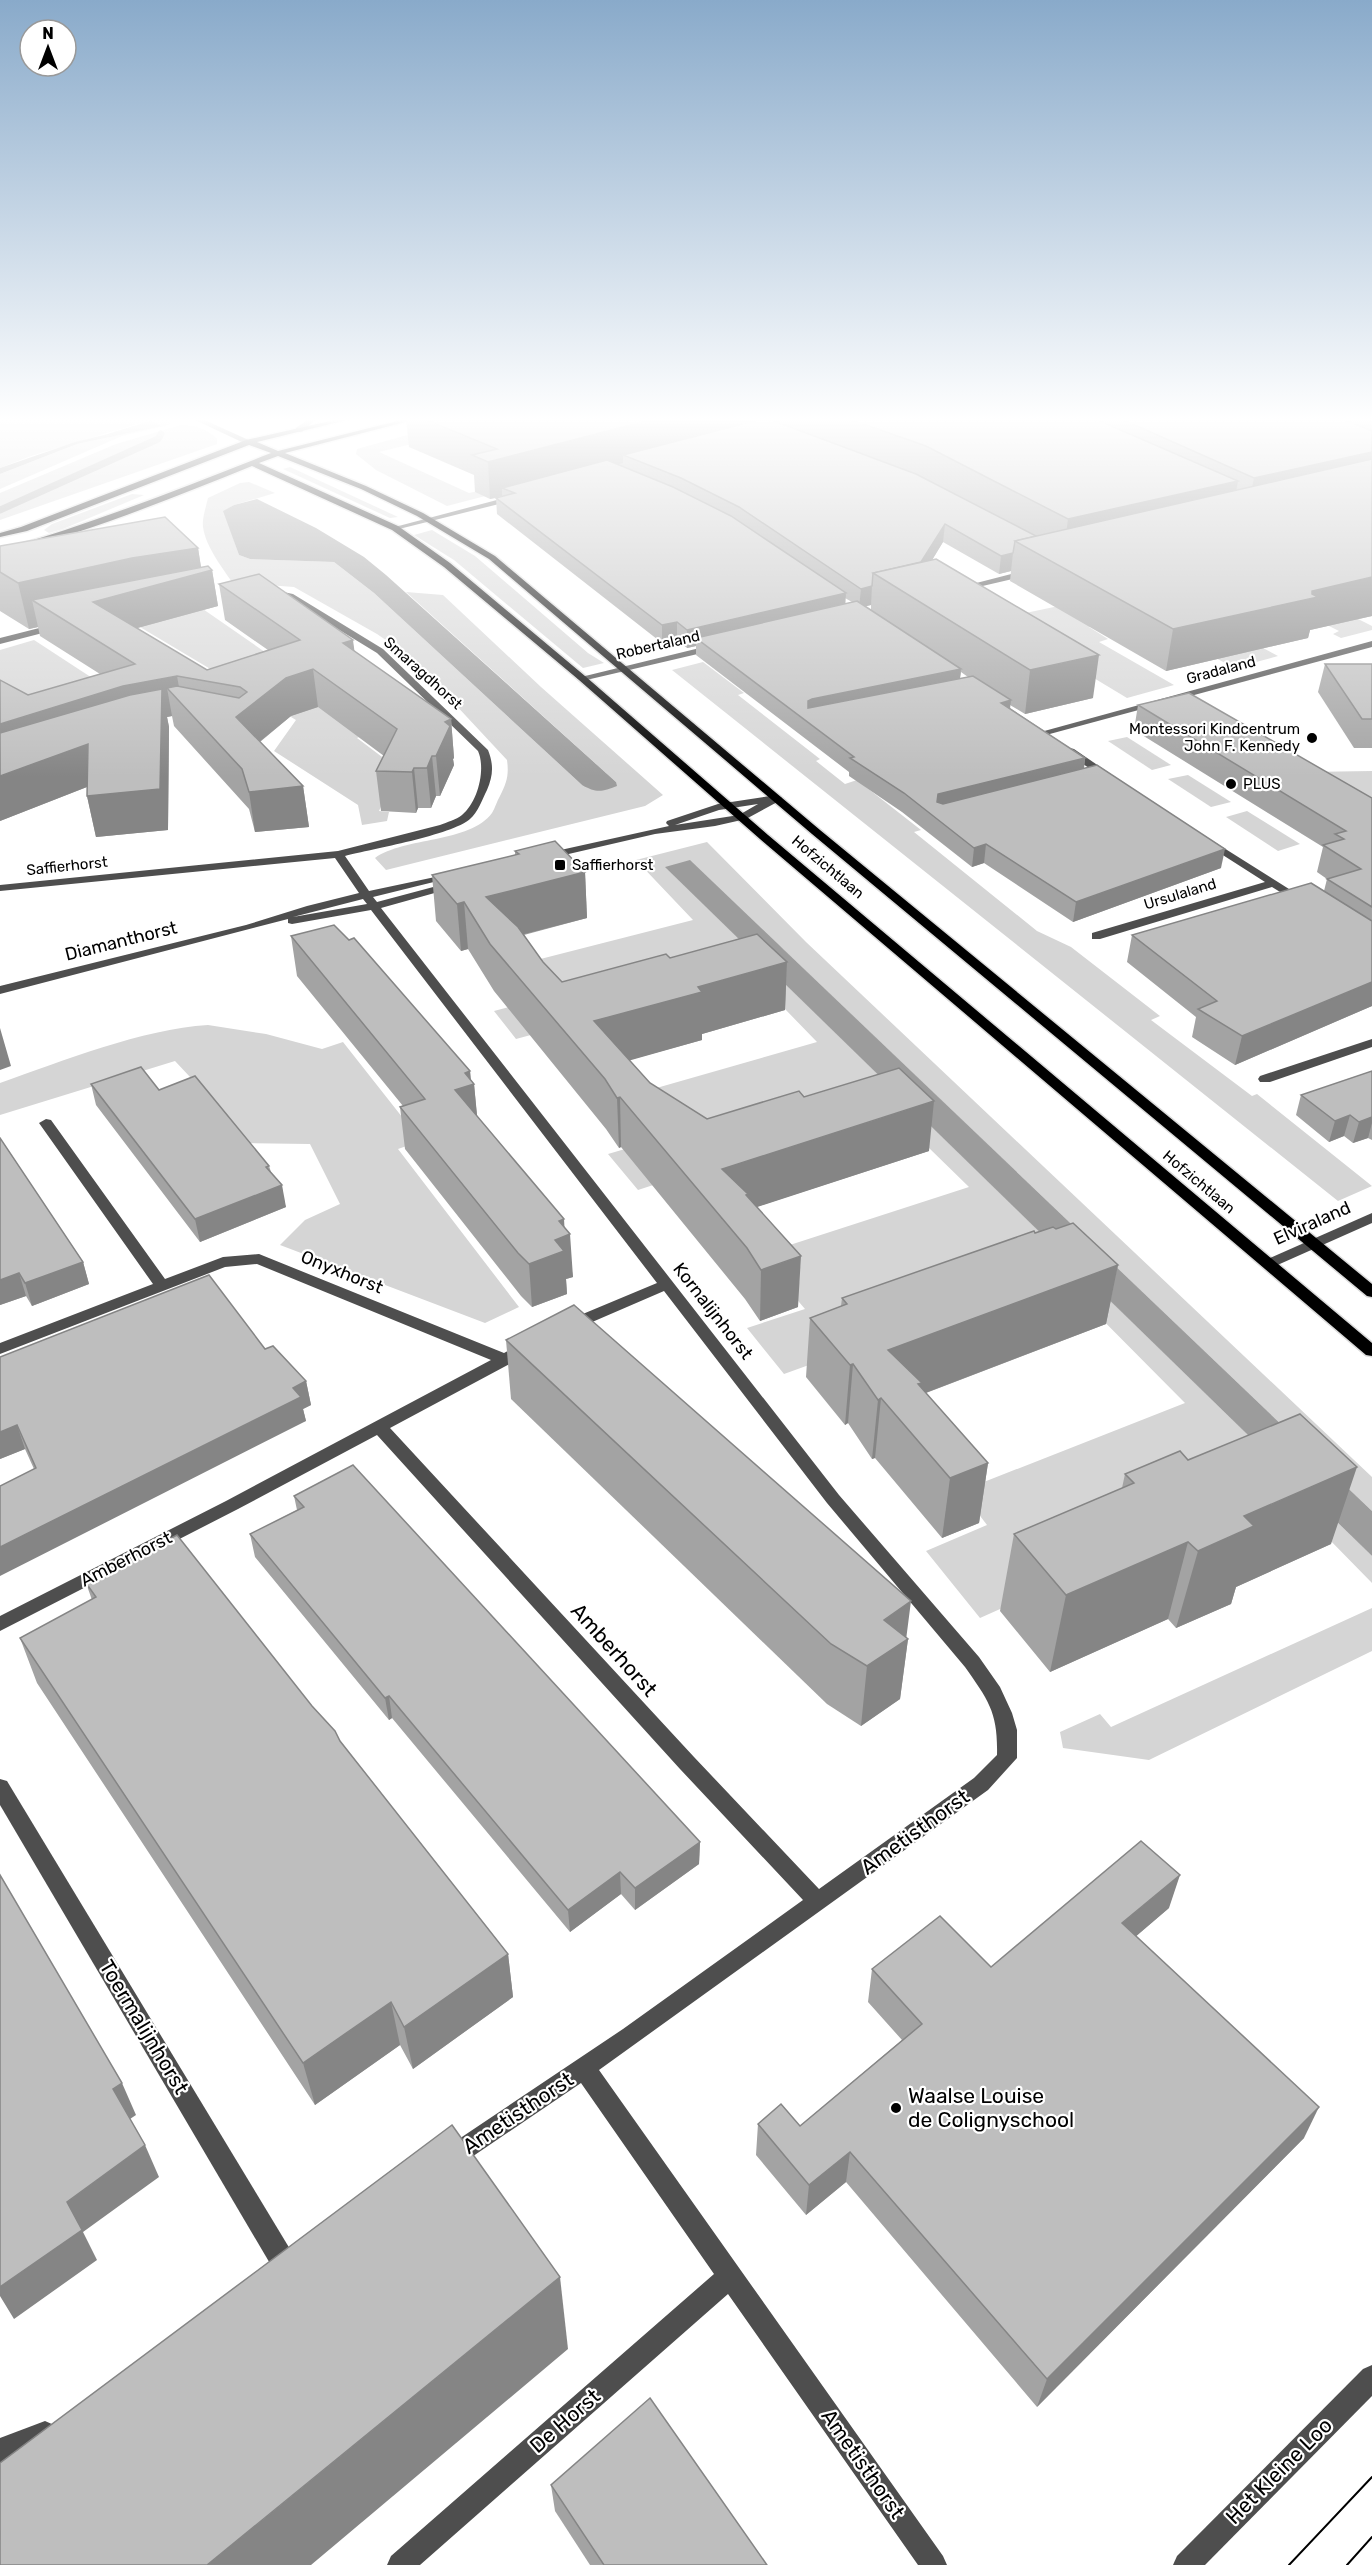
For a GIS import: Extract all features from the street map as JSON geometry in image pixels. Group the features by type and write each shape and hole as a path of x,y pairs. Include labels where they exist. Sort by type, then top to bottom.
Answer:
{"main road":[{"path":"0,553 53,538"},
{"name":"Hofzichtlaan","path":"409,538 447,565 582,678 742,817 1372,1351"},
{"name":"Hofzichtlaan","path":"462,538 516,577 620,669 1372,1292"}],"street":[{"path":"948,591 1040,569"},
{"name":"Smaragdhorst","path":"254,592 277,592 290,596 380,651 483,750 489,762 488,777 479,797 465,818 436,830 338,854"},
{"path":"0,641 65,624"},
{"name":"Gradaland","path":"1042,733 1372,644"},
{"name":"Robertaland","path":"582,678 726,645"},
{"path":"1032,726 1107,778"},
{"path":"655,831 700,811 727,804 777,798"},
{"path":"533,859 655,831 742,817 777,798"},
{"name":"Ursulaland","path":"1200,835 1312,907"},
{"path":"338,854 370,900"},
{"name":"Saffierhorst","path":"0,888 338,854"},
{"name":"Diamanthorst","path":"0,990 250,927 318,918 370,900 463,877"},
{"name":"Ursulaland","path":"1096,936 1274,883"},
{"name":"Kornalijnhorst","path":"370,900 833,1499 972,1662 993,1692 1007,1730 1007,1758"},
{"path":"1265,1079 1372,1043"},
{"path":"46,1123 162,1286"},
{"name":"Elviraland","path":"1268,1264 1372,1218"},
{"name":"Onyxhorst","path":"0,1349 223,1262 259,1259 504,1359"},
{"name":"Amberhorst","path":"0,1624 242,1500 550,1335 668,1284"},
{"name":"Amberhorst","path":"379,1426 670,1745 818,1902"},
{"name":"Ametisthorst","path":"436,2168 584,2068 818,1902 981,1784 1007,1758"},
{"name":"Toermalijnhorst","path":"0,1786 288,2268"},
{"name":"Ametisthorst","path":"584,2068 934,2565"},
{"path":"268,2282 307,2255"},
{"name":"De Horst","path":"400,2565 730,2276"},
{"name":"Het Kleine Loo","path":"1186,2565 1372,2378"},
{"path":"0,2451 38,2438 67,2419"}],"shaded area":[{"path":"206,538 233,538 239,555 250,559 334,562 374,593 582,785 616,782 406,592 443,595 541,687 663,795 645,806 386,870 375,858 387,851 453,835 482,823 492,813 504,787 508,774 507,760 412,658 377,634 294,587 234,585"},
{"path":"233,538 332,538 364,557 616,782 617,786 599,791 582,785 374,593 334,562 250,559 239,555"},
{"path":"418,538 445,538 475,556 588,653 604,663 583,668 454,560"},
{"path":"1287,583 1372,626 1372,630 1341,638 1333,634 1339,631 1251,587 1193,611 1278,656 1234,668 1133,612 1120,620 1089,627 1108,639 1099,642 1174,685 1127,698 1029,639 921,635 1073,603"},
{"path":"200,607 317,688 364,735 357,738 398,769 379,811 389,812 387,821 362,825 358,805 274,751 296,720 140,627 142,617"},
{"path":"34,640 132,704 83,719 0,692 0,650"},
{"path":"703,662 744,693 738,695 820,759 816,761 845,784 857,780 921,830 914,832 1037,931 1071,947 1160,1016 1151,1020 1252,1096 1257,1094 1372,1186 1338,1201 672,670"},
{"path":"1127,737 1171,765 1152,770 1108,741"},
{"path":"1372,771 1372,817 1307,772"},
{"path":"1188,775 1231,802 1211,807 1168,779"},
{"path":"1247,811 1300,844 1278,851 1226,817"},
{"path":"707,842 806,942 1372,1477 1372,1511 782,948 666,867 1372,1556 1372,1583 1277,1486 980,1618 926,1551 987,1525 961,1491 1185,1403 1058,1275 784,1374 747,1328 805,1309 759,1255 969,1187 888,1108 638,1190 608,1154 659,1139 625,1097 817,1042 752,975 516,1039 494,1011 543,998 517,965 693,920 636,860"},
{"path":"690,860 1372,1511 1372,1556 665,867"},
{"path":"208,1025 266,1034 322,1049 343,1042 421,1141 398,1149 519,1307 485,1323 280,1245 305,1220 340,1204 310,1144 245,1143 206,1094 175,1061 0,1115 0,1083 130,1039"},
{"path":"1372,1608 1372,1651 1149,1760 1063,1748 1060,1732 1100,1714 1111,1727"}],"building":[{"path":"47,538 187,538 198,548 132,558 18,583 0,572 0,546"},
{"path":"548,538 763,538 846,593 687,630 677,622 662,625"},
{"path":"785,538 936,538 921,562 873,573 872,586 861,589"},
{"path":"969,538 1029,538 1015,541 1013,553 1001,556"},
{"path":"1029,538 1372,538 1372,577 1312,591 1312,594 1318,597 1173,629 1015,541"},
{"path":"936,559 1099,655 1030,670 873,573"},
{"path":"208,566 212,570 93,602 207,670 300,640 219,584 259,574 353,640 343,643 451,719 445,722 450,726 436,756 432,756 427,768 414,768 412,772 376,771 397,729 313,669 286,678 236,717 303,786 249,792 242,769 167,688 177,686 239,698 247,692 240,687 177,676 123,686 0,724 0,680 28,695 135,664 32,600"},
{"path":"857,601 961,669 812,699 808,701 808,708 973,676 1011,700 1001,703 1085,758 938,794 937,802 943,804 1097,765 1225,849 1076,902 986,844 974,848 904,793 850,758 854,757 696,638"},
{"path":"1325,664 1372,664 1372,719 1362,719"},
{"path":"162,689 160,789 87,796 88,744 0,776 0,733 130,695"},
{"path":"1189,693 1372,798 1372,907 1327,879 1361,869 1323,845 1344,839 1335,834 1346,831 1138,705"},
{"path":"555,841 585,872 486,897 518,927 543,962 562,982 666,954 670,958 757,934 787,962 698,987 702,992 594,1021 650,1083 707,1119 799,1091 804,1097 899,1068 934,1101 722,1169 748,1194 746,1195 801,1256 761,1270 747,1248 620,1097 617,1098 605,1079 490,944 464,902 457,904 432,875 519,854 515,851"},
{"path":"1311,883 1372,921 1372,982 1242,1036 1198,1009 1217,1001 1132,935"},
{"path":"334,925 349,940 354,938 470,1071 465,1073 474,1084 455,1090 564,1219 559,1221 570,1234 555,1240 564,1251 529,1264 400,1107 425,1099 291,936"},
{"path":"141,1067 159,1090 195,1076 282,1185 195,1219 91,1084"},
{"path":"1372,1071 1372,1117 1359,1122 1350,1115 1335,1121 1301,1095"},
{"path":"0,1138 83,1262 25,1283 19,1273 0,1280"},
{"path":"1073,1223 1118,1265 888,1350 922,1383 918,1384 988,1463 950,1478 881,1398 878,1400 853,1364 850,1365 810,1318 847,1304 842,1298 1034,1231 1035,1233 1053,1227 1056,1229"},
{"path":"209,1275 265,1349 273,1346 306,1381 293,1388 301,1397 0,1547 0,1486 36,1468 17,1425 0,1432 0,1357"},
{"path":"574,1305 911,1601 884,1620 908,1639 867,1666 831,1644 506,1340"},
{"path":"1300,1414 1357,1467 1244,1516 1254,1526 1198,1551 1188,1542 1066,1595 1014,1534 1134,1483 1125,1474 1180,1451 1188,1460"},
{"path":"353,1465 700,1842 635,1888 620,1872 568,1910 389,1696 385,1698 250,1534 304,1507 294,1496"},
{"path":"177,1535 312,1706 335,1731 340,1741 508,1954 404,2027 391,2002 303,2063 20,1638 96,1597 86,1583"},
{"path":"1141,1841 1180,1875 1122,1923 1319,2107 1047,2379 850,2152 809,2185 758,2124 781,2104 800,2126 922,2024 872,1969 940,1916 991,1967"},
{"path":"0,1875 122,2083 113,2089 145,2145 67,2202 82,2230 0,2287"},
{"path":"452,2125 560,2277 207,2565 0,2565 0,2463"},
{"path":"650,2398 767,2565 604,2565 551,2485"}],"tram line":[{"path":"1289,2565 1372,2477"},
{"path":"1347,2565 1372,2537"}],"place":[{"name":"Montessori Kindcentrum John F. Kennedy","path":"1312,738"},
{"name":"PLUS","path":"1231,784"},
{"name":"Saffierhorst","path":"560,865"},
{"name":"Waalse Louise de Colignyschool","path":"896,2108"}]}
